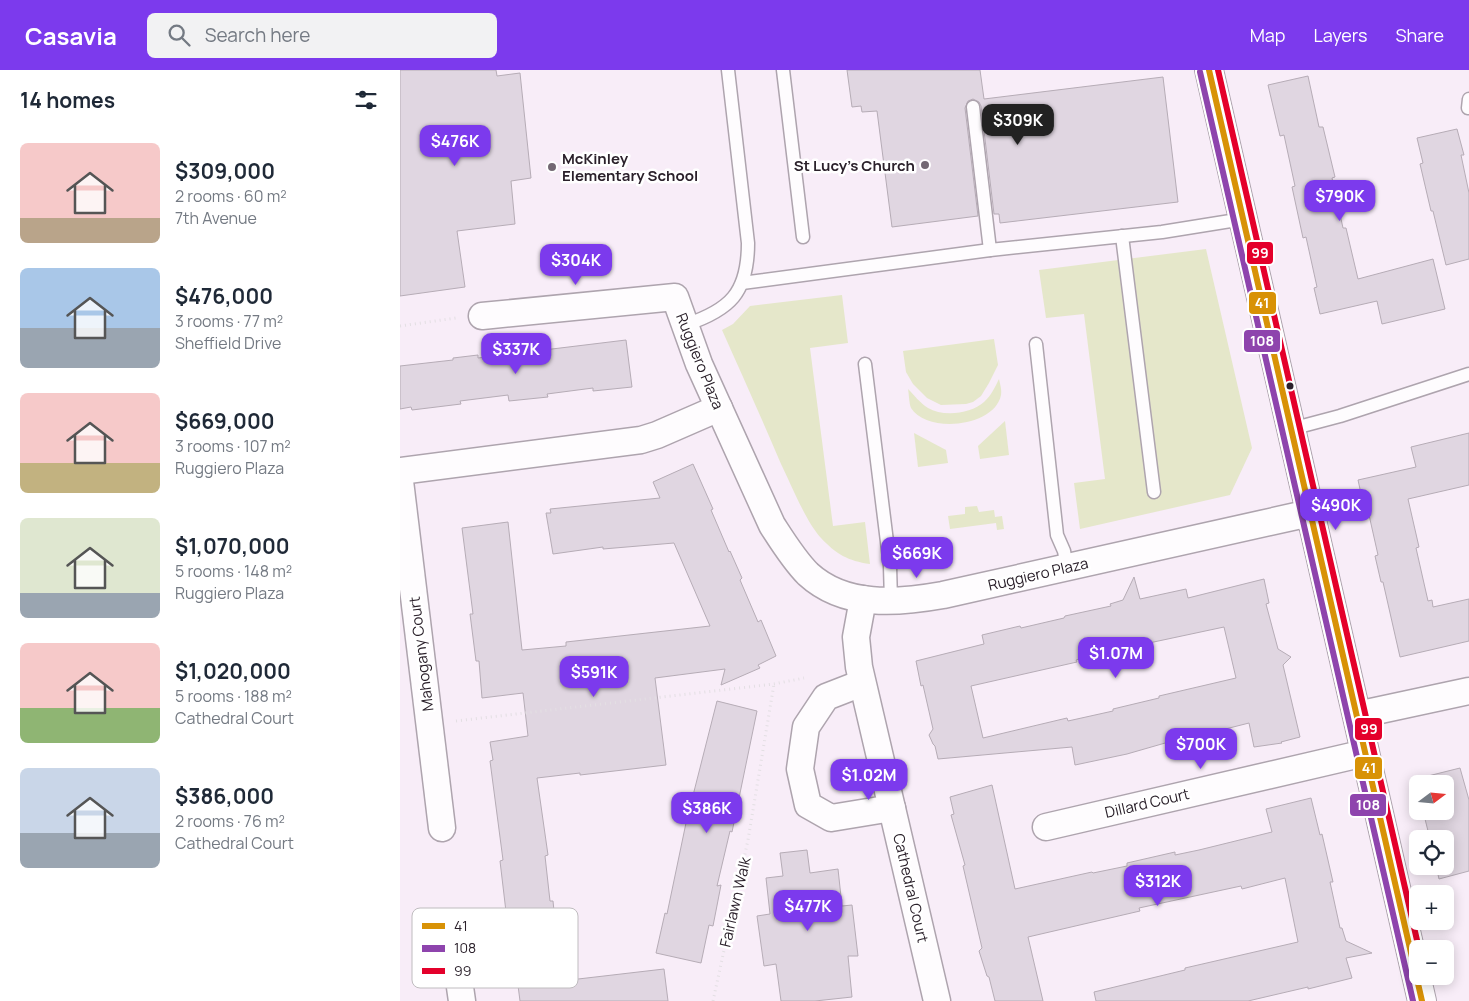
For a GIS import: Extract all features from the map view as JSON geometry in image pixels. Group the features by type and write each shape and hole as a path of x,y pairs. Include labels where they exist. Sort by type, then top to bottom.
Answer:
{"street":[{"path":"1209,70 1422,1001"},
{"name":"Ruggiero Plaza","path":"482,316 675,297 699,364 763,507 784,544 809,574 824,586 844,595 863,600 891,601 943,595 1310,513"},
{"path":"400,471 641,440 719,408"},
{"name":"Mahogany Court","path":"400,481 442,828"},
{"name":"Cathedral Court","path":"863,600 856,637 859,667 937,1001"},
{"path":"862,683 826,697 806,727 800,769 808,805 831,818 892,808"},
{"path":"1357,715 1469,691"},
{"name":"Dillard Court","path":"1046,827 1365,753"},
{"path":"460,988 462,1001"}],"lane":[{"path":"685,325 710,316 731,300 738,292 742,283 748,260 748,243 728,70"},
{"path":"783,70 803,238"},
{"path":"973,107 990,250"},
{"path":"742,283 990,250 1122,236 1243,219"},
{"path":"1122,236 1154,492"},
{"path":"1036,344 1057,535 1064,551 1067,567"},
{"path":"865,364 890,566 891,601"},
{"path":"1291,429 1340,416 1469,374"}],"path":[{"path":"400,326 482,316"},
{"path":"429,724 774,684 812,677"},
{"name":"Fairlawn Walk","path":"712,1001 748,840 774,684"}],"green space":[{"path":"1206,249 1252,448 1230,495 1080,529 1074,483 1105,479 1084,314 1046,318 1039,270"},
{"path":"842,295 848,343 810,348 833,526 865,522 870,564 849,559 837,552 815,531 781,464 722,330 733,324 750,306"},
{"path":"994,339 998,365 981,396 973,402 941,405 927,398 913,384 906,372 903,351"},
{"path":"999,379 1001,395 996,406 987,414 974,420 945,424 931,421 919,416 910,406 908,389 922,404 934,411 941,413 965,412 984,402"},
{"path":"1005,421 1009,455 980,459 978,446"},
{"path":"914,433 946,450 948,463 918,467"},
{"path":"977,506 979,512 994,510 995,517 1002,516 1004,529 997,530 996,523 950,529 948,516 965,514 965,507"}],"building":[{"path":"400,70 496,70 497,76 520,73 531,178 511,181 515,224 457,231 465,287 400,296"},
{"path":"847,70 980,70 984,99 1163,77 1178,202 1000,223 999,214 994,214 981,106 979,102 973,99 968,101 965,108 978,216 892,227 877,111 862,112 861,106 852,107"},
{"path":"1308,76 1319,127 1323,127 1335,177 1332,178 1343,228 1346,228 1358,279 1433,259 1445,309 1382,324 1377,301 1320,314 1314,288 1317,287 1306,237 1303,238 1292,187 1295,186 1284,135 1280,136 1268,85"},
{"path":"1457,129 1464,155 1461,155 1469,193 1469,259 1446,265 1420,164 1423,163 1417,138"},
{"path":"626,340 632,387 593,391 593,388 547,394 548,397 509,401 508,395 460,401 461,404 412,410 411,407 400,409 400,366 478,355 478,358"},
{"path":"1469,433 1469,485 1408,499 1419,547 1416,548 1428,601 1432,600 1433,607 1469,599 1469,641 1400,657 1383,582 1381,582 1375,556 1378,555 1367,506 1364,507 1358,480 1416,467 1411,447"},
{"path":"693,464 729,552 742,578 740,580 758,622 761,620 776,656 758,665 760,668 721,685 725,669 655,678 666,765 537,778 548,855 545,856 550,901 553,901 554,908 506,908 500,861 503,860 490,761 493,760 490,742 528,736 523,693 482,698 479,661 476,661 470,614 473,614 462,528 508,522 522,650 566,646 566,642 710,626 674,543 603,549 603,547 553,554 546,513 551,513 550,509 660,498 653,482"},
{"path":"1134,577 1140,599 1186,589 1188,598 1264,579 1269,603 1266,604 1278,649 1291,657 1283,665 1300,737 1282,743 1254,747 1249,723 1186,739 1186,737 1127,754 1075,765 1072,747 938,759 935,746 929,735 933,729 916,661 984,644 982,635 1064,618 1065,616 1111,606 1110,604 1123,600","holes":["1224,627 1236,678 1159,696 1159,698 1113,709 1113,711 1068,721 1067,718 983,738 971,686 1077,662 1076,660 1121,649 1122,651 1150,646 1149,643"]},
{"path":"717,701 757,711 732,832 730,831 717,886 721,885 713,926 709,925 701,963 656,953 665,913 667,914 686,823"},
{"path":"1460,768 1469,800 1469,871 1454,875 1454,830 1428,830 1425,820 1454,820 1454,775 1432,775"},
{"path":"992,785 1015,889 1127,866 1127,863 1175,852 1175,855 1199,850 1272,832 1266,809 1311,798 1320,835 1322,834 1333,882 1330,882 1340,928 1342,928 1346,941 1372,953 1346,958 1352,978 1248,1001 1096,1001 1094,992 1185,970 1185,968 1298,942 1285,878 1242,889 1241,886 1139,908 1140,911 1028,937 1043,1001 995,1001 989,977 987,976 979,951 982,948 963,866 965,865 951,815 954,814 950,797"},
{"path":"807,850 810,873 838,869 842,906 852,905 858,956 848,956 852,997 815,1001 781,1001 776,964 764,966 757,916 770,914 766,878 783,876 780,853"},
{"path":"1438,875 1454,875 1439,879"},
{"path":"664,969 668,1001 520,1001 518,988 578,988 578,979"}],"transit line":[{"name":"41","path":"1209,70 1422,1001"},
{"name":"99","path":"1218,70 1417,940"},
{"name":"108","path":"1200,72 1413,1001"}],"place":[{"name":"St Lucy's Church","path":"925,165"},
{"name":"McKinley Elementary School","path":"552,167"}]}
